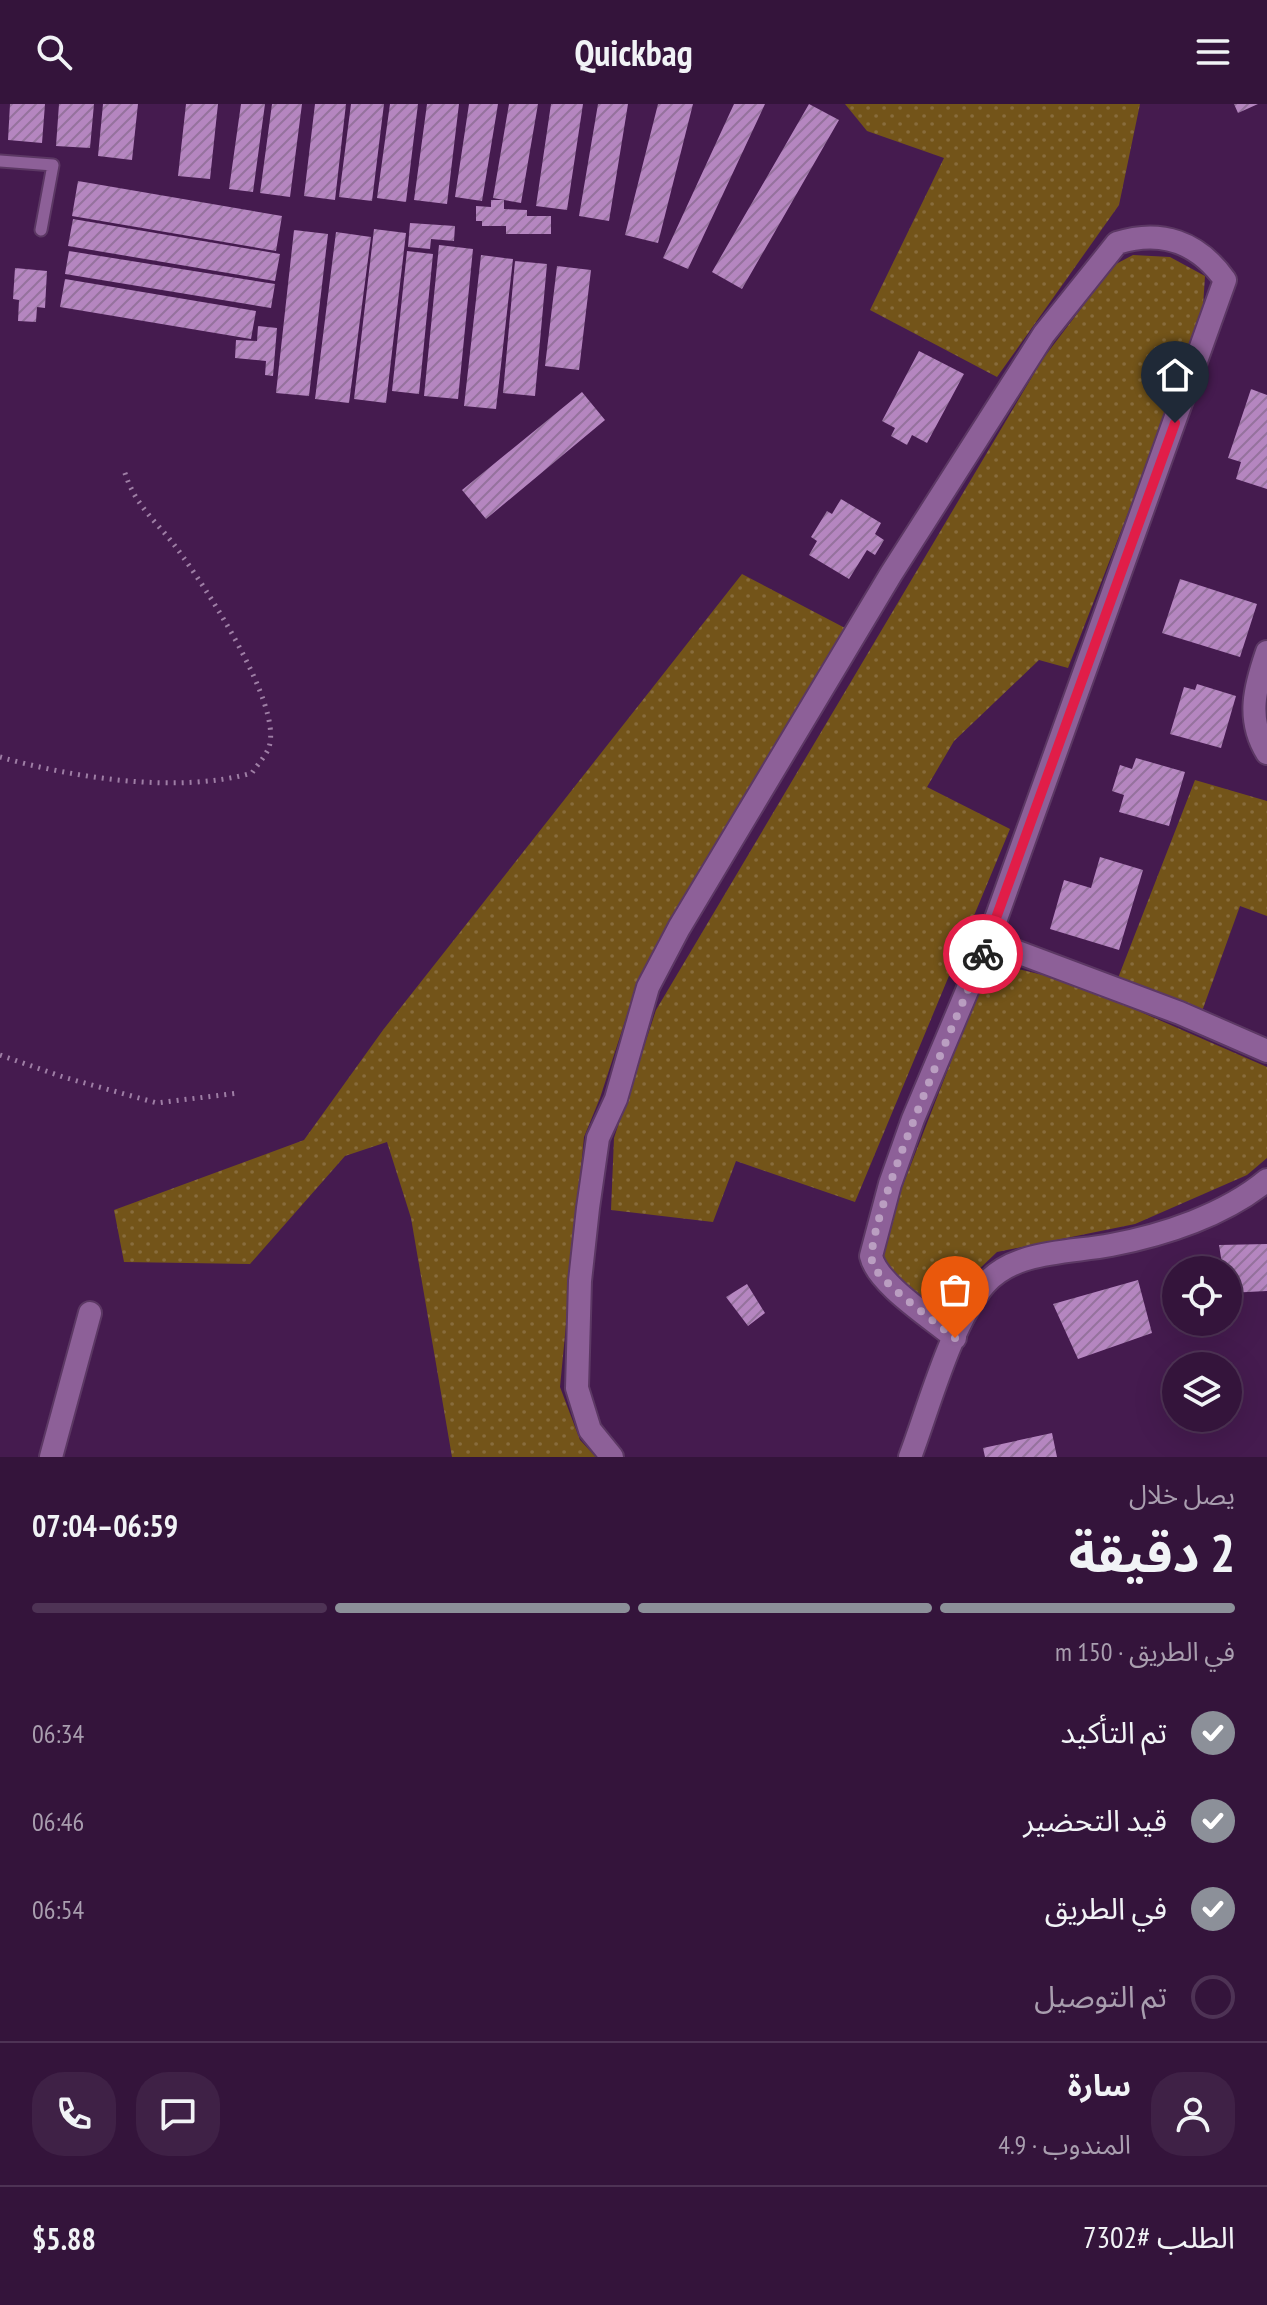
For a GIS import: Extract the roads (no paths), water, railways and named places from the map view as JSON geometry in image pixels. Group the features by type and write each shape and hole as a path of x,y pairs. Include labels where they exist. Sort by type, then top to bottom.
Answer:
{"street":[{"path":"612,1457 590,1430 577,1388 580,1281 598,1138 616,1099 648,987 679,928 891,574 1044,334 1117,243 1159,235 1212,261 1225,280 988,941 913,1119 890,1184 871,1256 878,1273 955,1338"},
{"path":"1267,652 1256,685 1253,712 1257,737 1267,753"},
{"path":"988,941 1180,1013 1267,1051"},
{"path":"910,1457 955,1338 975,1298 998,1271 1031,1258 1112,1245 1167,1229 1230,1205 1267,1180"},
{"path":"51,1457 90,1313"}],"lane":[{"path":"0,161 53,165 41,230"}]}
